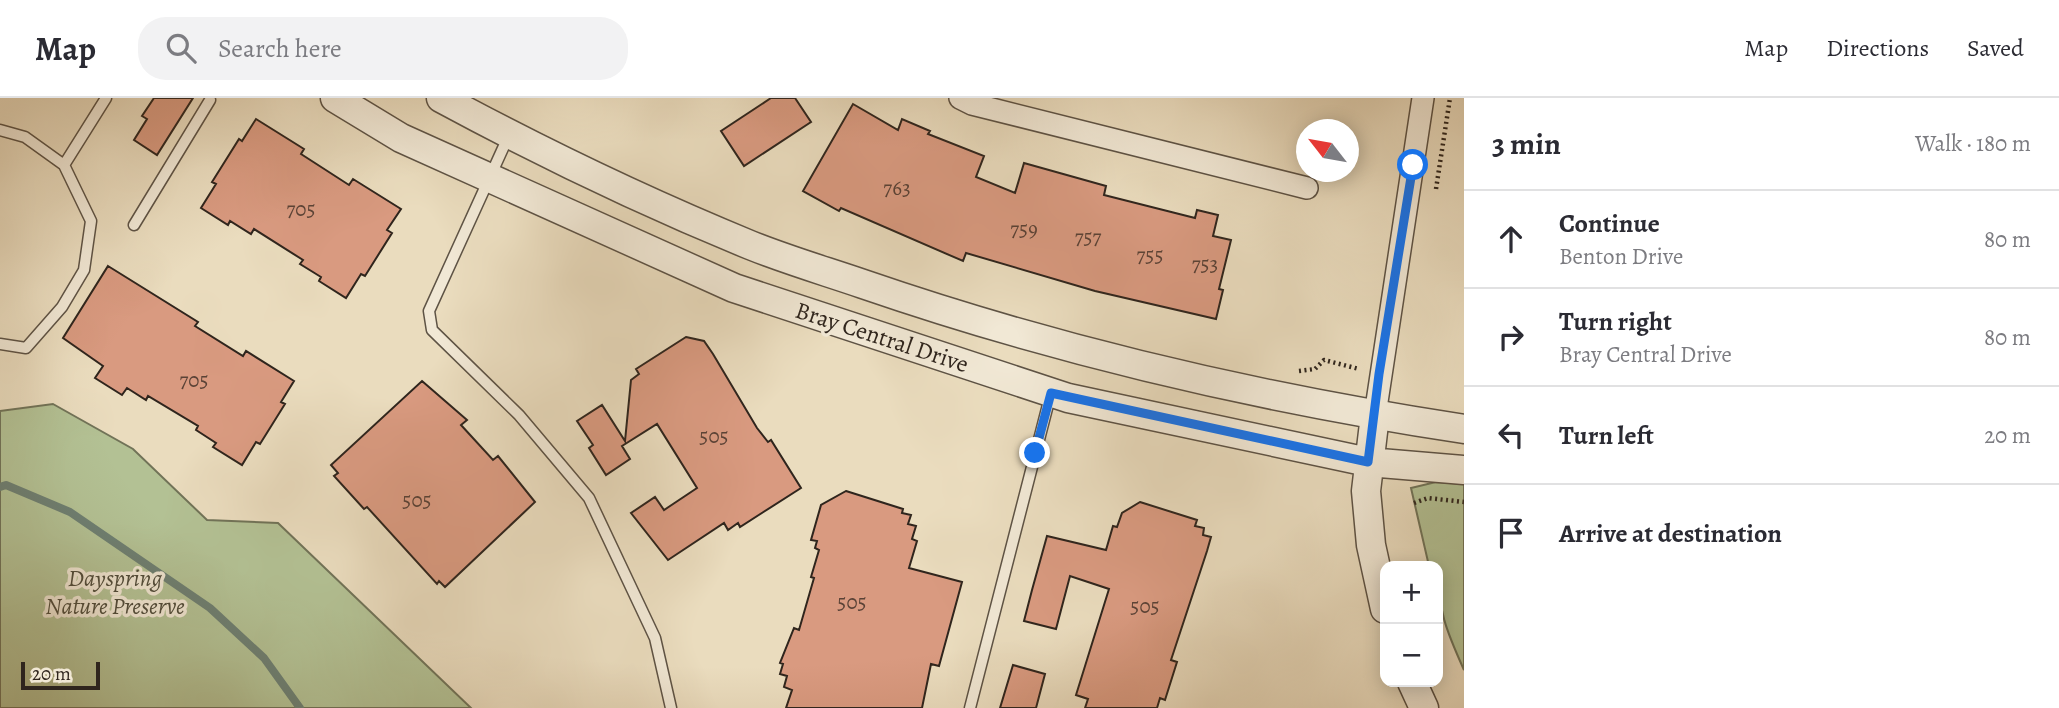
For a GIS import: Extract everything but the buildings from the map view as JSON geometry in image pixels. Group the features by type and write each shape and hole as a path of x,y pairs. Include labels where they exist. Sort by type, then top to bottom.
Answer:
{"street":[{"name":"Bray Central Drive","path":"335,98 401,138 733,288 1051,393 1368,462 1464,470"},
{"name":"Bray Central Drive","path":"441,98 510,134 751,246 921,304 1081,352 1375,415 1464,429"},
{"path":"960,98 972,104 1307,188"},
{"path":"1380,586 1371,545 1366,491 1368,462 1423,98"},
{"path":"1414,687 1424,708"}],"lane":[{"path":"64,165 106,98"},
{"path":"134,225 210,100"},
{"path":"0,130 24,137 64,165 91,221 84,270 62,307 26,348 0,344"},
{"path":"510,134 429,311 432,330 519,415 589,498 655,638 671,708"},
{"path":"970,708 1051,393"}],"path":[{"path":"1293,370 1315,369 1324,360 1359,369"},
{"path":"1414,503 1428,498 1464,502"}],"green space":[{"name":"Dayspring Nature Preserve","path":"53,404 133,449 207,520 278,523 471,708 0,708 0,411"},
{"path":"1436,482 1464,484 1464,670 1444,620 1443,561 1428,561 1411,488"}],"waterway":[{"path":"0,487 6,485 70,512 210,608 264,658 300,708"}],"route":[{"path":"1035,453 1051,393 1368,462 1379,374 1413,165"}]}
